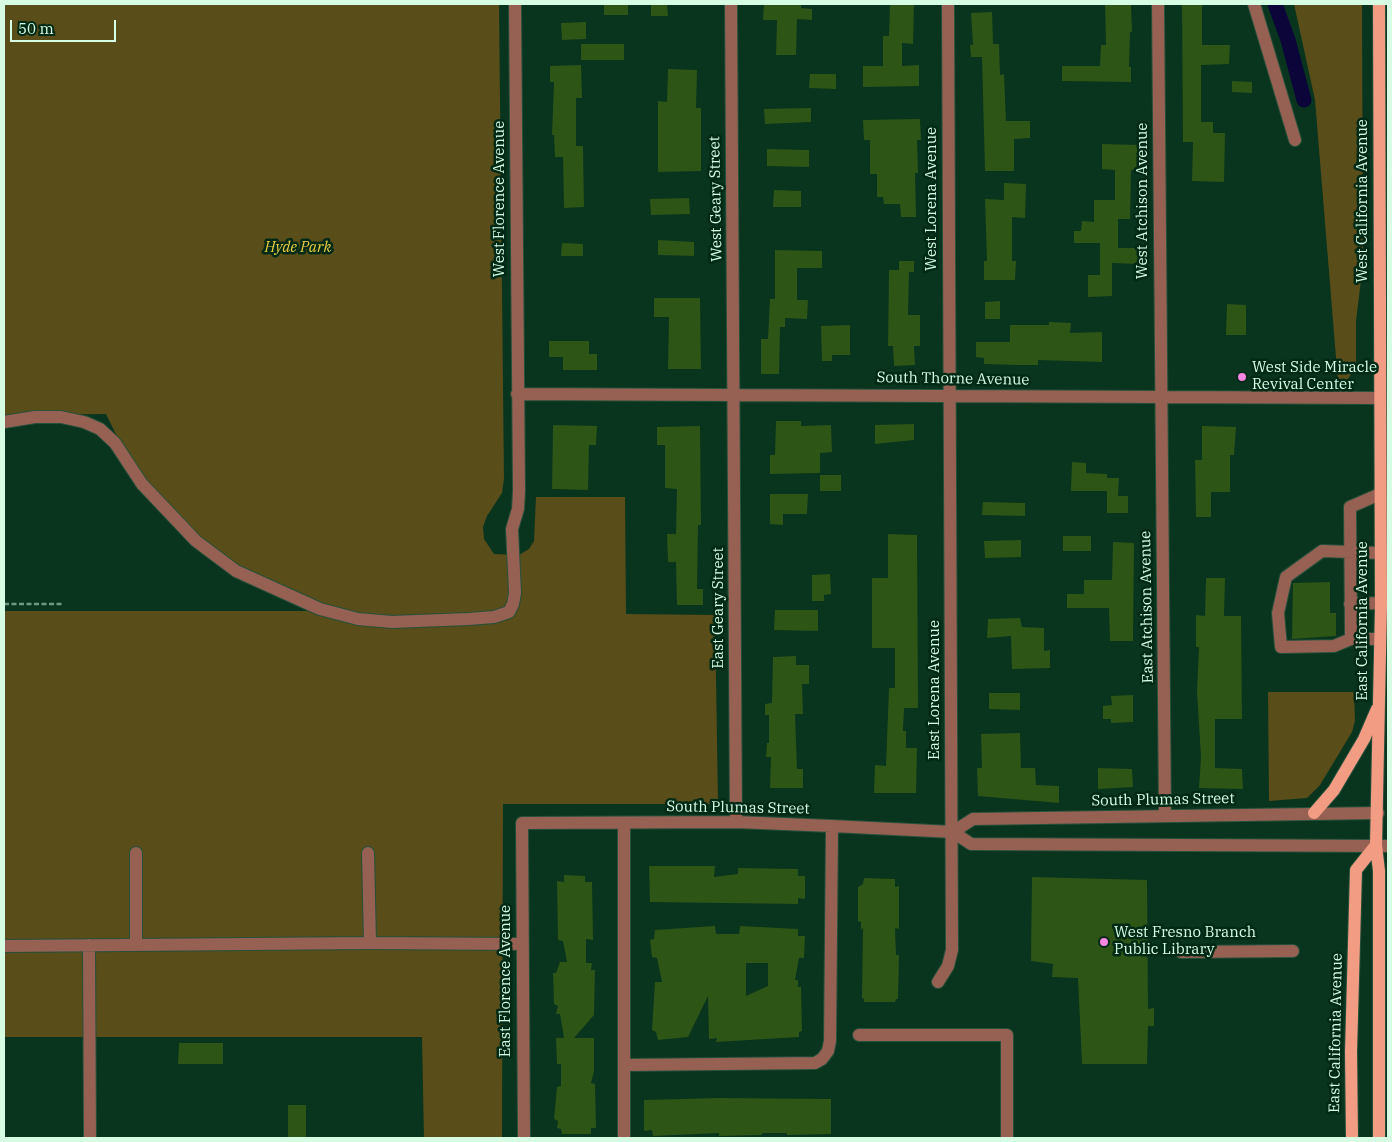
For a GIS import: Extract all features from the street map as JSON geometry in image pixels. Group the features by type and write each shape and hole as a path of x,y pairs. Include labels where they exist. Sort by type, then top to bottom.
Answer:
{"main road":[{"name":"West California Avenue","path":"1379,4 1384,398"},
{"name":"East California Avenue","path":"1379,1138 1379,871 1382,845 1378,814 1380,553 1384,527 1380,494 1384,398"},
{"path":"1314,813 1334,790 1364,739 1379,705"},
{"name":"East California Avenue","path":"1352,1138 1351,1052 1356,870 1382,845"}],"street":[{"name":"West Florence Avenue","path":"515,4 517,394"},
{"name":"West Geary Street","path":"731,4 735,394"},
{"name":"West Lorena Avenue","path":"948,4 950,394"},
{"name":"West Atchison Avenue","path":"1158,4 1160,398"},
{"path":"1254,4 1295,140"},
{"name":"South Thorne Avenue","path":"517,394 950,394 1160,398 1384,398"},
{"path":"4,422 35,417 61,417 84,422 100,429 115,443 142,484 196,541 236,571 320,609 358,620 444,621 494,617 509,612 513,604 515,593 512,529 518,509 519,491 517,394"},
{"name":"East Geary Street","path":"735,394 736,822"},
{"name":"East Lorena Avenue","path":"938,982 948,966 952,950 950,394"},
{"name":"East Atchison Avenue","path":"1160,398 1165,816"},
{"path":"1351,639 1350,507 1380,494"},
{"path":"1380,553 1322,551 1286,577 1278,613 1282,647 1334,646 1351,639 1380,639"},
{"path":"1350,604 1381,602"},
{"name":"South Plumas Street","path":"953,832 973,819 1314,813 1378,814"},
{"name":"South Plumas Street","path":"522,823 736,822 832,826 953,832 972,844 1382,845"},
{"name":"East Florence Avenue","path":"522,823 524,1138"},
{"path":"624,823 624,1138"},
{"path":"624,1064 815,1063 822,1059 828,1051 830,1041 832,826"},
{"path":"136,853 136,945"},
{"path":"368,853 370,942"},
{"path":"4,946 370,942 522,944"},
{"path":"89,945 90,1138"},
{"path":"1181,952 1293,952"},
{"path":"859,1035 1007,1035 1007,1138"}],"path":[{"path":"4,604 62,604"}],"green space":[{"name":"Hyde Park","path":"4,4 499,4 504,479 502,493 487,516 483,527 484,539 494,554 519,555 529,549 534,541 536,497 625,497 626,614 715,615 718,804 503,804 502,1138 424,1138 422,1037 4,1037 4,611 316,611 194,542 125,453 106,414 4,415"},
{"path":"1294,4 1362,4 1363,264 1356,321 1356,365 1347,381 1338,382 1315,100"},
{"path":"1268,692 1354,692 1355,721 1352,732 1320,785 1307,798 1269,801"}],"building":[{"path":"604,4 628,4 628,15 604,15"},
{"path":"651,4 667,4 668,16 651,16"},
{"path":"764,4 801,4 801,8 812,9 812,20 797,19 796,55 776,55 777,20 763,20"},
{"path":"890,4 914,4 913,44 902,43 902,66 919,65 919,86 863,87 863,66 883,66 883,36 889,36"},
{"path":"1105,4 1131,4 1132,32 1130,32 1129,67 1131,67 1131,82 1062,81 1062,66 1100,66 1101,45 1106,45"},
{"path":"1182,4 1202,4 1202,45 1230,45 1229,64 1201,65 1201,122 1213,122 1213,133 1225,133 1224,182 1192,181 1193,142 1183,142"},
{"path":"992,12 993,44 999,44 1000,75 1004,74 1006,121 1030,121 1030,138 1014,139 1014,171 985,171 982,57 971,57 970,45 973,45 971,13"},
{"path":"586,22 586,39 562,40 561,23"},
{"path":"581,44 624,44 624,60 581,60"},
{"path":"581,65 582,98 576,98 576,146 583,146 584,207 564,208 563,157 555,157 554,135 552,135 554,82 550,82 550,66"},
{"path":"668,69 697,70 696,108 701,108 701,171 658,172 658,101 667,102"},
{"path":"810,74 836,74 836,89 809,88"},
{"path":"1232,81 1252,82 1252,93 1232,92"},
{"path":"811,108 811,122 765,124 764,109"},
{"path":"920,119 921,140 917,140 918,173 915,173 916,217 901,217 900,204 884,204 883,197 877,197 877,174 870,174 870,140 864,140 863,120"},
{"path":"1102,144 1139,145 1138,170 1131,170 1130,219 1118,219 1118,248 1139,248 1139,264 1112,263 1112,296 1088,297 1088,275 1100,275 1100,243 1074,243 1074,231 1081,231 1082,221 1094,222 1094,200 1115,200 1115,170 1102,169"},
{"path":"767,149 809,150 809,167 767,166"},
{"path":"1004,183 1026,184 1025,218 1012,217 1012,261 1016,261 1015,280 984,280 984,261 987,261 985,199 1004,200"},
{"path":"774,190 801,191 801,207 773,207"},
{"path":"689,198 690,214 651,215 650,199"},
{"path":"658,240 694,242 694,256 658,255"},
{"path":"562,243 583,244 583,256 561,256"},
{"path":"775,250 822,251 822,268 797,268 797,300 808,300 807,319 785,318 785,327 780,327 779,374 761,374 761,339 768,339 770,299 775,299"},
{"path":"899,261 914,261 914,272 909,272 908,315 920,315 920,346 914,346 915,365 894,366 893,346 888,346 889,270 899,270"},
{"path":"654,298 700,298 701,369 668,369 669,317 654,317"},
{"path":"1000,301 1000,319 985,319 985,302"},
{"path":"1227,304 1246,305 1246,335 1226,335"},
{"path":"1049,322 1071,323 1070,333 1102,332 1102,362 1038,360 1038,365 984,364 984,358 976,357 976,342 1010,342 1010,325 1049,325"},
{"path":"850,325 850,355 832,355 832,361 822,361 821,326"},
{"path":"549,341 589,341 589,354 597,354 597,370 563,370 563,357 549,357"},
{"path":"776,421 801,421 801,426 831,425 832,452 820,453 820,473 770,474 770,455 775,455"},
{"path":"914,424 914,440 875,444 875,425"},
{"path":"553,425 597,426 596,445 589,445 588,490 552,489"},
{"path":"700,426 701,525 698,525 697,589 703,589 703,605 677,605 676,562 668,562 667,534 676,534 677,489 665,488 665,445 657,445 657,427"},
{"path":"1202,426 1236,427 1234,455 1230,455 1230,492 1211,492 1211,517 1196,517 1195,460 1202,460"},
{"path":"1072,462 1086,463 1086,473 1107,474 1107,478 1119,478 1118,496 1128,496 1128,513 1107,513 1107,491 1071,491"},
{"path":"820,475 841,475 841,491 820,491"},
{"path":"770,494 808,494 807,514 783,514 783,525 770,524"},
{"path":"983,502 1025,503 1025,516 982,515"},
{"path":"888,534 917,535 918,708 904,708 903,731 906,731 906,748 917,748 916,793 874,793 875,765 886,766 889,688 895,688 895,648 872,648 872,578 888,578"},
{"path":"1063,536 1091,536 1091,551 1063,551"},
{"path":"1021,540 1021,557 985,558 984,541"},
{"path":"1113,542 1134,543 1133,641 1110,641 1109,608 1067,608 1067,594 1084,594 1084,580 1112,580"},
{"path":"830,574 831,594 824,595 824,601 812,601 812,575"},
{"path":"1206,578 1225,578 1224,616 1241,616 1242,719 1215,719 1215,768 1242,769 1243,789 1199,788 1201,757 1197,691 1199,647 1196,647 1196,615 1205,616"},
{"path":"1330,582 1330,613 1336,613 1336,636 1292,639 1293,583"},
{"path":"775,610 818,610 818,631 774,630"},
{"path":"1020,618 1022,627 1044,628 1044,651 1050,650 1050,668 1012,669 1011,636 987,638 988,619"},
{"path":"796,656 796,665 809,665 809,684 802,684 803,714 795,714 797,769 803,769 803,788 770,788 771,757 766,757 767,743 769,743 769,715 765,715 765,704 772,703 773,657"},
{"path":"989,693 1020,693 1020,710 989,709"},
{"path":"1133,695 1133,722 1111,723 1111,719 1103,719 1103,706 1112,705 1111,696"},
{"path":"1020,733 1021,768 1035,768 1036,785 1059,786 1059,803 978,796 977,768 982,768 981,734"},
{"path":"1098,768 1132,769 1133,787 1098,789"},
{"path":"649,866 715,866 714,877 738,874 738,868 798,869 798,876 805,876 805,899 798,898 798,904 650,902"},
{"path":"564,875 585,876 585,882 592,882 593,940 586,939 586,963 592,963 591,970 595,970 594,1015 574,1038 594,1038 594,1071 591,1083 595,1084 596,1128 591,1128 591,1134 562,1134 561,1129 557,1128 558,1121 554,1119 557,1087 561,1086 561,1064 557,1064 556,1038 564,1038 560,1014 556,1014 558,1006 554,1004 553,973 556,973 560,962 567,962 563,941 558,940 557,881 564,882"},
{"path":"1032,877 1147,880 1148,1009 1154,1008 1154,1026 1148,1026 1147,1064 1082,1064 1078,978 1052,977 1053,964 1031,961"},
{"path":"864,878 895,879 895,887 899,886 899,929 895,928 896,955 899,955 898,999 895,1002 864,1002 862,998 863,928 861,930 861,922 858,921 858,887 863,884"},
{"path":"715,926 716,934 739,934 740,926 798,929 798,936 805,936 804,958 799,958 795,980 798,980 798,987 801,987 802,1031 799,1032 799,1037 716,1042 717,1038 709,1039 708,996 688,1037 658,1040 656,1032 652,1030 655,982 662,982 657,958 652,957 650,940 654,939 655,930","holes":["746,963 768,963 768,986 746,996"]},
{"path":"179,1043 223,1043 223,1064 178,1064"},
{"path":"719,1098 831,1099 831,1134 787,1135 787,1133 763,1133 761,1135 719,1136 719,1133 653,1136 652,1130 644,1131 644,1100"},
{"path":"288,1105 306,1105 306,1138 288,1138"}],"waterway":[{"path":"1275,4 1288,40 1304,100"}],"place":[{"name":"West Side Miracle Revival Center","path":"1242,377"},
{"name":"West Fresno Branch Public Library","path":"1104,942"}]}
